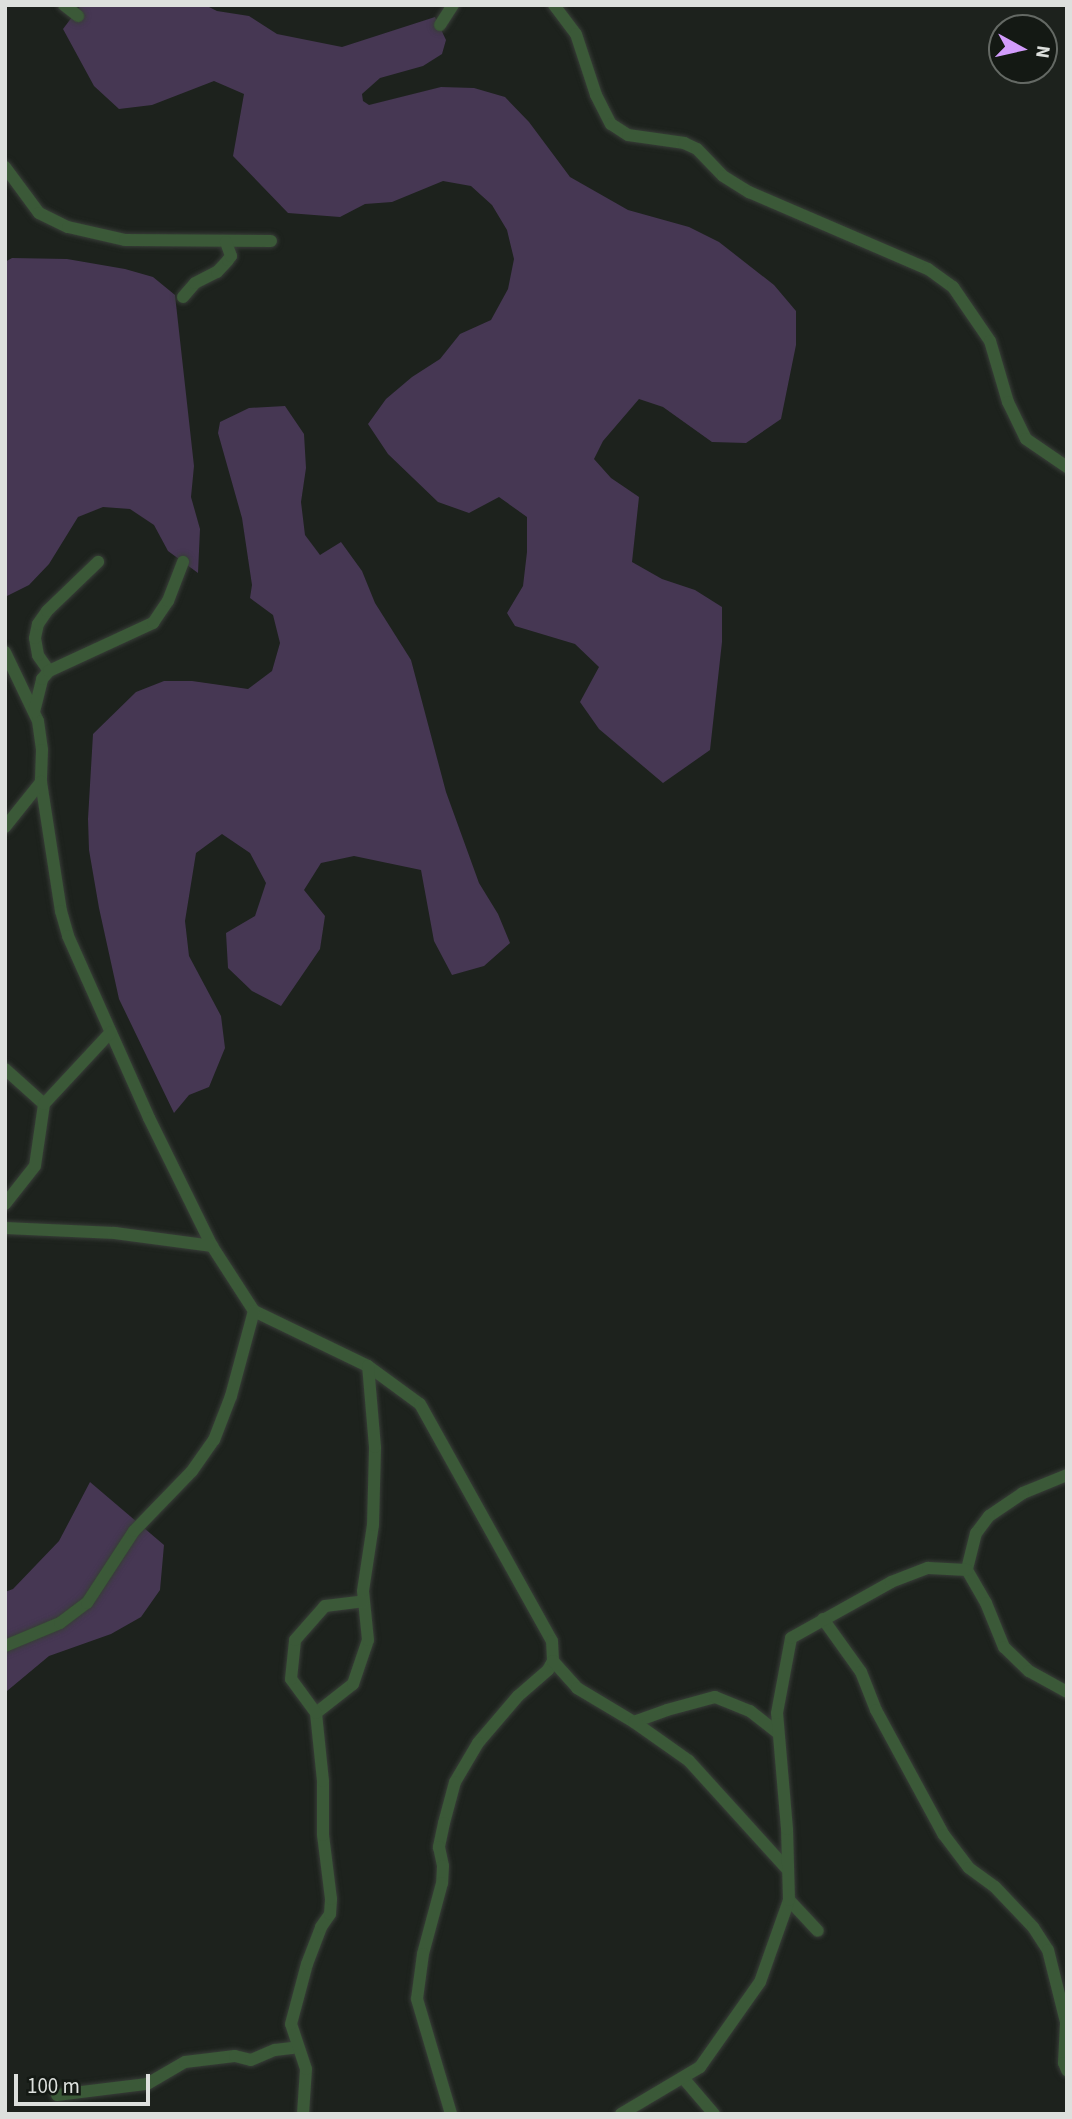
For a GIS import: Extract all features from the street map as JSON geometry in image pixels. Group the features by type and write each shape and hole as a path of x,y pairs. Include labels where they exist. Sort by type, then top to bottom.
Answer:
{"street":[{"path":"64,5 78,16"},
{"path":"440,26 453,5"},
{"path":"554,5 576,34 596,95 611,124 628,135 684,143 697,149 723,176 749,192 928,269 953,287 990,341 1008,402 1026,439 1067,467"},
{"path":"5,167 39,213 68,227 125,240 226,243 271,241"},
{"path":"183,297 195,283 217,272 228,260 231,256 226,243"},
{"path":"49,671 38,655 35,638 38,624 47,611 98,562"},
{"path":"34,712 42,679 49,671 153,623 168,601 183,562"},
{"path":"5,652 34,712 43,750 41,782 61,911 68,936 212,1246 254,1311 368,1366 420,1404 552,1641 553,1661 577,1688 634,1722 689,1761 788,1870"},
{"path":"5,827 41,782"},
{"path":"5,1204 35,1166 44,1104 111,1032"},
{"path":"5,1069 44,1104"},
{"path":"5,1228 115,1233 212,1246"},
{"path":"5,1646 60,1623 87,1603 134,1531 192,1471 214,1440 236,1385 254,1311"},
{"path":"316,1713 353,1684 363,1662 368,1640 363,1601 373,1525 375,1447 368,1366"},
{"path":"1067,1475 1023,1493 989,1516 976,1534 967,1570 985,1603 1003,1647 1029,1671 1067,1692"},
{"path":"621,2114 641,2100 684,2079 700,2067 760,1982 789,1900 787,1829 777,1732 780,1684 791,1638 891,1582 928,1568 967,1570"},
{"path":"303,2114 306,2069 292,2035 294,2010 321,1927 330,1914 331,1899 323,1835 323,1781 316,1713 291,1679 295,1640 325,1606 363,1601"},
{"path":"823,1619 861,1672 876,1710 944,1835 969,1868 995,1887 1033,1927 1048,1950 1066,2022 1064,2063 1067,2070"},
{"path":"451,2114 417,1999 424,1954 442,1883 443,1866 439,1847 444,1823 455,1782 478,1743 553,1661"},
{"path":"634,1722 715,1697 750,1711 777,1732"},
{"path":"789,1900 818,1931"},
{"path":"57,2095 147,2084 185,2062 235,2056 251,2060 275,2050 298,2047"},
{"path":"684,2079 714,2114"}],"shaded area":[{"path":"81,5 205,5 217,11 249,16 277,34 342,47 435,17 446,40 442,54 423,66 380,78 362,94 363,101 369,105 441,87 474,88 505,97 529,122 570,177 628,210 689,227 719,242 774,285 796,311 796,345 781,419 746,443 712,442 663,407 639,399 603,441 594,459 611,478 639,497 632,562 662,579 695,590 722,607 722,642 710,750 663,783 599,729 580,702 599,667 575,644 515,626 507,613 523,586 527,517 499,497 469,513 438,502 388,454 368,424 386,399 412,377 440,359 460,334 491,320 508,289 514,259 507,230 492,205 471,186 443,181 392,202 365,204 340,217 288,213 233,156 244,94 214,81 152,105 119,109 94,86 63,29"},
{"path":"12,258 67,259 125,269 153,277 175,295 194,466 191,497 200,529 198,573 168,551 154,525 130,509 103,507 78,517 49,564 29,585 5,597 5,262"},
{"path":"285,406 304,434 306,468 301,502 305,535 320,555 341,542 362,571 375,603 411,660 446,792 479,883 498,914 510,943 484,966 452,975 434,941 421,870 354,856 321,863 304,890 325,916 320,949 281,1006 252,991 228,968 226,933 255,916 266,883 250,853 222,834 196,853 185,921 189,956 221,1016 225,1048 209,1087 189,1095 174,1113 119,999 99,908 89,850 93,734 136,692 164,681 192,681 248,689 272,671 280,643 273,615 250,598 252,585 242,518 218,433 220,422 249,408"},
{"path":"90,1482 164,1545 160,1590 141,1617 111,1634 49,1656 7,1691 5,1592 13,1589 59,1541"}]}
